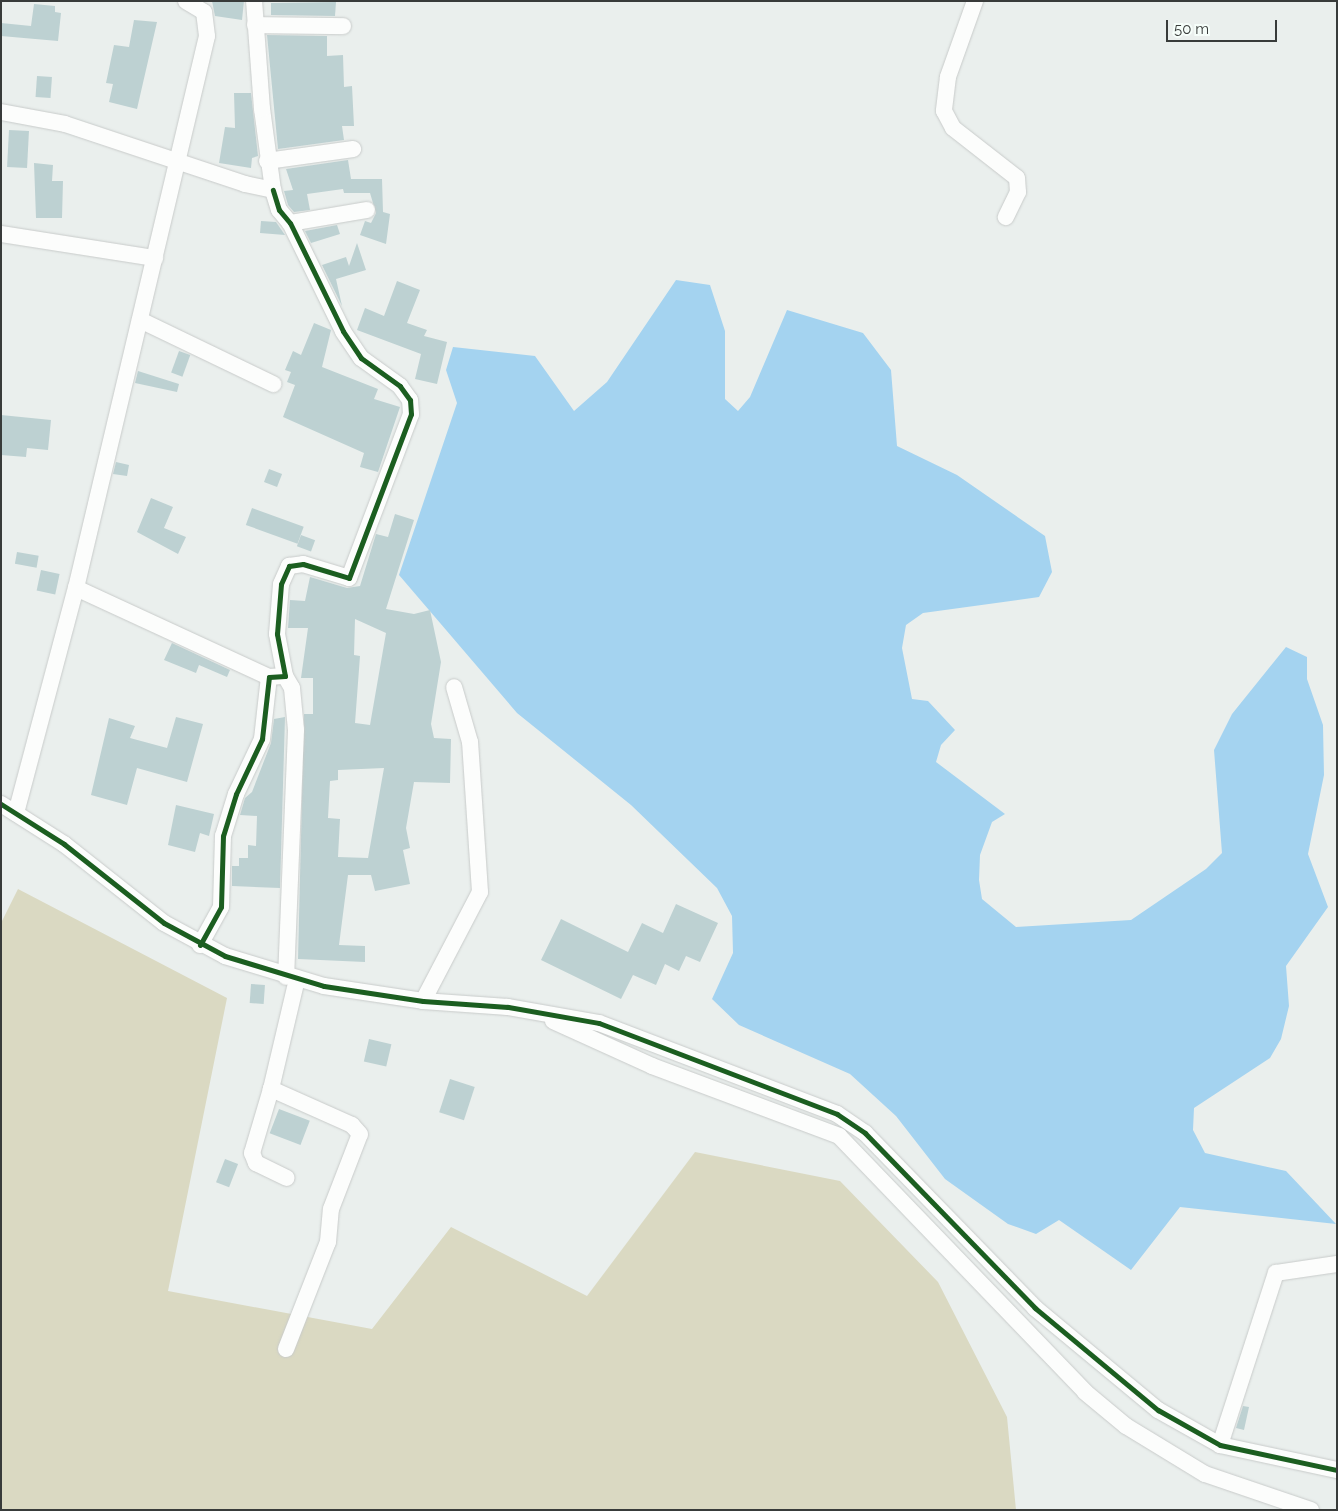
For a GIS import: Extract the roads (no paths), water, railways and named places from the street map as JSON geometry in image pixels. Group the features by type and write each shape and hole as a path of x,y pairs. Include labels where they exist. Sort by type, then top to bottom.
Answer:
{"street":[{"path":"16,813 76,588 179,161 208,23 204,12 186,1"},
{"path":"254,1 267,161 279,210 290,223 343,331 361,358 400,386 410,400 411,414 349,578 316,567 289,566 276,603 285,676 292,688 296,730 291,978 271,1088 252,1153 256,1163 288,1178"},
{"path":"976,1 951,69 944,111 953,128 1017,178 1018,192 1006,217"},
{"path":"255,25 343,26"},
{"path":"1,112 66,124 273,190"},
{"path":"267,161 353,149"},
{"path":"290,223 367,210"},
{"path":"1,234 155,258"},
{"path":"140,320 273,384"},
{"path":"76,588 269,677 285,676"},
{"path":"200,945 221,907 223,836 236,794 262,739 269,677"},
{"path":"423,1001 480,892 470,742 454,687"},
{"path":"1,804 200,945 291,978 423,1001 530,1012 621,1031 845,1119 865,1133 1035,1308 1158,1410 1220,1445 1337,1470"},
{"path":"530,1012 634,1059 839,1136 1085,1392 1126,1426 1205,1474 1311,1510"},
{"path":"271,1088 352,1125 360,1134 332,1204 328,1242 286,1349"},
{"path":"1220,1445 1276,1273 1337,1264"}],"water":[{"path":"676,280 710,285 725,331 725,399 738,411 750,397 787,310 863,333 891,370 897,446 957,475 1045,536 1052,572 1039,597 923,613 906,625 902,648 912,699 928,701 955,730 941,745 936,762 1005,814 992,822 980,855 979,880 982,899 1016,927 1131,920 1206,869 1222,853 1214,750 1232,714 1286,647 1307,657 1307,679 1323,725 1324,775 1308,854 1328,907 1286,966 1289,1006 1281,1039 1270,1058 1194,1108 1193,1130 1205,1153 1286,1171 1336,1224 1180,1207 1131,1270 1059,1220 1036,1234 1008,1224 945,1179 896,1116 850,1074 739,1025 712,999 733,953 732,916 717,888 631,805 517,713 399,575 457,403 446,370 453,347 535,356 574,411 607,382"}]}
